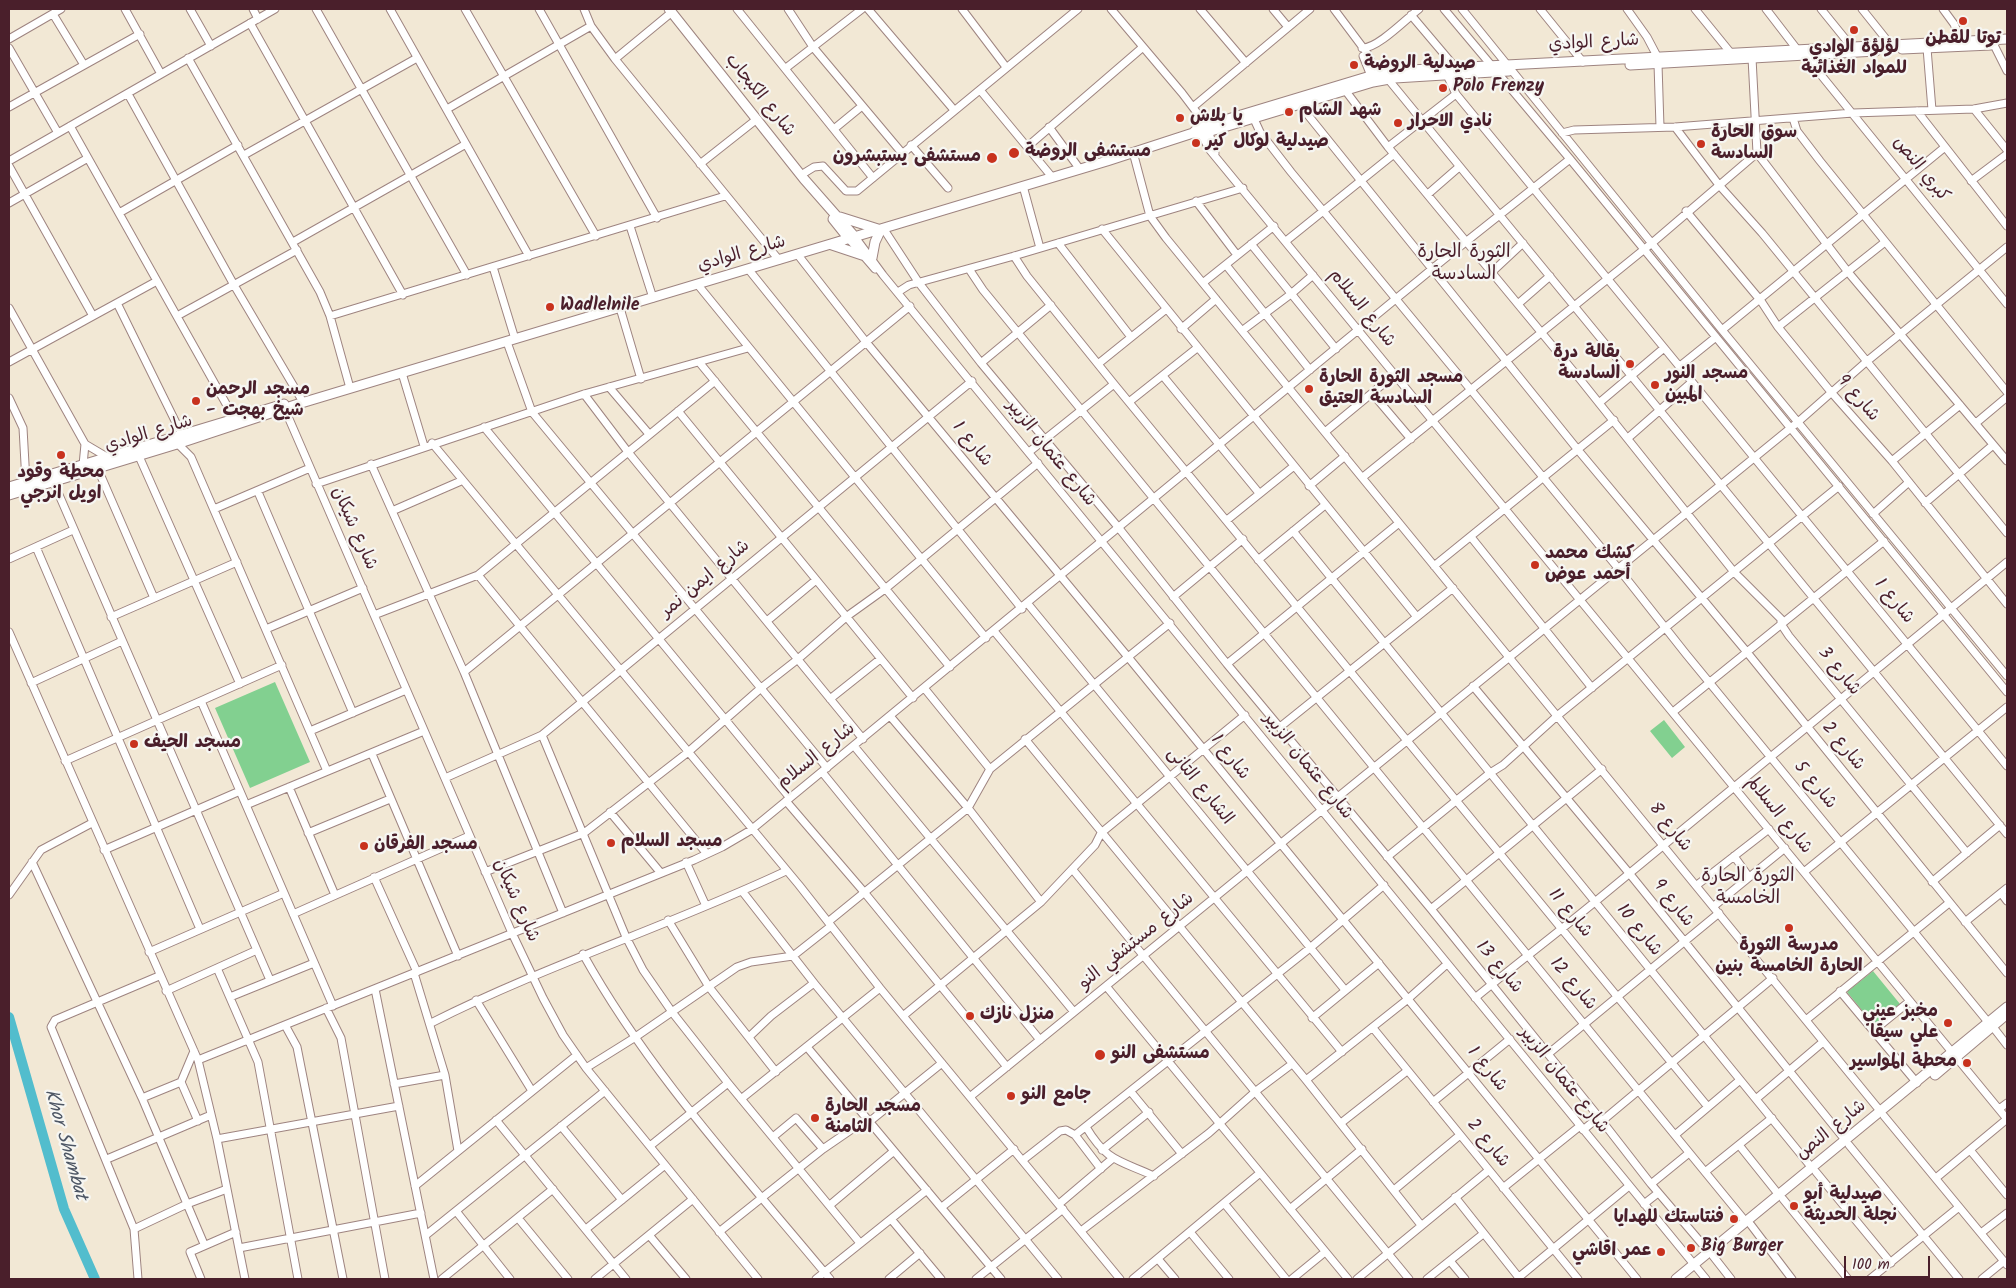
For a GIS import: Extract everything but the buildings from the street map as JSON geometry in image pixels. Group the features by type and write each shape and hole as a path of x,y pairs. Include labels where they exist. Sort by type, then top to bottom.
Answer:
{"main road":[{"name":"شارع الكبجاب","path":"670,10 852,238"},
{"name":"شارع الوادي","path":"1202,131 1254,119 1345,90 1388,79 1447,75 1494,69 1730,56 1796,48 2007,39"},
{"name":"شارع الوادي","path":"1730,56 1752,58 2007,44"},
{"name":"شارع الوادي","path":"1511,68 1583,62 1658,60"},
{"name":"شارع الوادي","path":"9,495 138,454 234,418 301,403 749,270 1202,131 1374,75 1455,67 1494,69"},
{"path":"862,255 830,245 835,234 837,219 881,228 875,242 872,258"},
{"name":"شارع الوادي","path":"9,487 286,406"},
{"name":"شارع النص","path":"1676,1279 1695,1267 1848,1143 1990,1025 2007,1007"},
{"name":"شارع النص","path":"1990,1025 2007,1014"},
{"name":"شارع النص","path":"1883,1114 1917,1083 1954,1055"},
{"name":"شارع النص","path":"1685,1279 1695,1267"}],"street":[{"path":"9,39 61,9"},
{"path":"125,9 161,74"},
{"path":"190,9 211,46"},
{"path":"253,9 258,19"},
{"path":"9,161 275,9"},
{"path":"316,9 467,275"},
{"path":"390,9 529,256"},
{"path":"465,9 596,236"},
{"path":"539,9 657,218"},
{"path":"584,9 591,26 615,59 779,260"},
{"path":"748,9 739,12 873,178"},
{"path":"788,9 813,47 902,153"},
{"path":"786,68 862,9"},
{"path":"868,9 954,110"},
{"path":"1065,9 1070,15"},
{"path":"801,175 814,167 823,166 850,193 857,191 1078,9"},
{"name":"شارع السلام","path":"1110,9 1193,108 1200,118 1202,131 1215,153 1286,242 1581,599"},
{"path":"1200,9 1246,63"},
{"path":"1273,9 1288,27"},
{"path":"1193,108 1310,9"},
{"path":"1334,9 1371,59 1374,75"},
{"path":"1362,48 1371,47 1419,9"},
{"path":"1444,9 1570,159 2007,692"},
{"path":"1462,9 1722,330 2007,676"},
{"path":"1540,9 1583,62"},
{"path":"1626,9 1647,37 1658,60 1660,127"},
{"path":"1695,9 1730,56"},
{"path":"1766,9 1796,48"},
{"path":"1821,9 1851,46"},
{"path":"1862,9 1890,44"},
{"path":"1944,9 1961,40"},
{"path":"615,59 670,10"},
{"path":"966,10 1006,67"},
{"path":"53,14 84,65"},
{"path":"1411,15 1455,67"},
{"path":"250,23 306,119 403,295"},
{"path":"447,109 560,46 591,26"},
{"path":"9,108 140,34"},
{"path":"1994,45 2007,71"},
{"path":"1027,147 1143,47"},
{"path":"9,48 58,133"},
{"path":"1927,48 1932,110"},
{"name":"كبري النص","path":"1811,55 1816,69 2007,304"},
{"path":"188,58 244,154 320,292 330,316 350,388"},
{"path":"244,154 417,58"},
{"path":"1752,58 1756,153 1828,243 1848,272 2007,461"},
{"name":"شارع 1","path":"1447,75 1456,94 2007,766"},
{"path":"1388,79 2007,834"},
{"path":"980,90 1052,177"},
{"name":"شارع 3","path":"1345,90 1394,154 1614,420 1734,572 1781,619 1782,624 1840,698 1966,853"},
{"path":"128,94 301,403"},
{"path":"1388,146 1456,94"},
{"path":"1562,133 1619,127 1660,127 1853,113 1974,109 2007,103"},
{"name":"شارع 2","path":"1299,104 1360,183 1578,450 1746,651 2007,973"},
{"path":"834,129 862,106"},
{"path":"1974,109 2007,150"},
{"path":"1917,111 2007,226"},
{"path":"1793,118 1803,140 2007,392"},
{"path":"700,164 757,119"},
{"name":"شارع 5","path":"1254,119 1268,143 1618,568 1770,757 1915,930 2007,1045"},
{"path":"70,126 234,418"},
{"path":"1675,126 1719,184 1793,271 2007,533"},
{"path":"1050,127 1080,168"},
{"path":"293,242 466,144"},
{"path":"911,145 948,188"},
{"path":"119,213 238,146"},
{"path":"1722,330 1760,301 1793,271 1863,214 1908,180 1945,147"},
{"path":"1133,152 1150,216"},
{"path":"1363,477 1652,243 1756,153"},
{"path":"1286,242 1394,154"},
{"path":"1971,181 2007,154"},
{"path":"9,203 88,158"},
{"name":"شارع السلام","path":"198,1060 707,854 751,830 1432,270 1570,159"},
{"path":"9,166 94,316"},
{"path":"1428,194 1459,167"},
{"path":"1022,186 1040,248"},
{"path":"898,292 909,285 1243,188"},
{"path":"330,316 725,196"},
{"path":"1196,201 1237,255"},
{"name":"شارع 9","path":"1686,212 1760,301 1778,327 1831,392 1892,461 2007,604"},
{"name":"شارع 8","path":"1150,216 1823,1042 2006,1263"},
{"path":"630,226 653,298"},
{"path":"1204,282 1274,226"},
{"name":"شارع 13","path":"881,228 919,283 981,363 1118,528 1227,664 1431,909 1601,1119 1650,1184 1731,1279"},
{"path":"1102,229 1165,310 1254,416 1417,617"},
{"name":"شارع عثمان الزبير","path":"852,238 862,255 878,273 883,275"},
{"name":"شارع عثمان الزبير","path":"852,238 872,258 883,275 1706,1279"},
{"path":"1778,327 1885,242"},
{"path":"1058,243 1131,337"},
{"path":"1251,244 1336,349"},
{"path":"1492,272 1523,244"},
{"name":"شارع مستشفي النو","path":"971,1096 1798,422 1866,362 2007,247"},
{"path":"177,316 298,250"},
{"name":"شارع 1","path":"798,255 866,342 1203,748 1636,1279"},
{"name":"شارع 11","path":"1014,256 1114,384 1708,1108"},
{"path":"1226,265 1310,370"},
{"path":"493,267 511,340 532,412 761,688 896,866 1040,1040"},
{"name":"شارع 12","path":"969,268 1018,333 1209,568 1792,1279"},
{"path":"749,270 1022,609"},
{"path":"1243,330 1291,294 1313,274"},
{"path":"1518,304 1550,276"},
{"path":"9,362 157,281"},
{"path":"698,285 986,638"},
{"path":"1181,329 1216,299"},
{"path":"116,304 178,439 191,457 327,771"},
{"path":"981,363 1051,305"},
{"path":"464,672 910,306"},
{"path":"9,308 12,320 32,349 85,444 107,457"},
{"path":"620,308 641,379"},
{"path":"1098,364 1165,310"},
{"path":"1680,366 1716,337"},
{"path":"316,484 428,444 584,394 748,348"},
{"path":"1130,402 1197,348"},
{"path":"1599,402 1664,348"},
{"path":"699,362 950,667"},
{"path":"402,373 428,444 516,544 622,671 1120,1279"},
{"path":"1325,432 1395,374"},
{"path":"1163,376 1259,493"},
{"path":"374,616 478,575 715,381"},
{"name":"شارع ايمن نمر","path":"445,778 542,735 972,382"},
{"path":"1628,438 1692,382"},
{"path":"1029,452 1114,384"},
{"path":"609,387 649,434"},
{"path":"584,394 670,504 863,739"},
{"path":"1372,394 1410,439"},
{"path":"9,398 23,428 26,482"},
{"path":"1976,423 2007,398"},
{"path":"1892,461 1960,405"},
{"name":"شارع شيكان","path":"286,406 316,484 363,588 469,836 532,976 563,1035 586,1068 757,1279"},
{"path":"678,411 879,660 913,698"},
{"path":"1434,566 1614,420"},
{"path":"484,427 726,718 788,800 1007,1067"},
{"path":"82,465 85,444"},
{"path":"1925,503 1994,445"},
{"path":"138,454 240,684"},
{"path":"1309,486 1345,456"},
{"path":"486,872 584,833 688,753 726,718 846,617 885,589 1038,462"},
{"path":"371,464 464,672 563,913"},
{"path":"1227,520 1294,466"},
{"path":"97,467 154,598"},
{"path":"214,509 258,492 310,468"},
{"path":"53,481 270,980"},
{"path":"392,511 461,481"},
{"path":"1873,514 1908,482"},
{"path":"1387,857 1456,800 1504,765 1557,716 1839,486"},
{"path":"258,492 353,712"},
{"path":"1258,560 1325,505"},
{"path":"1227,664 1399,523"},
{"path":"9,559 73,530"},
{"name":"شارع 10","path":"1293,531 1703,1036 1891,1262"},
{"path":"1471,537 1592,688"},
{"path":"1173,597 1243,539"},
{"path":"1673,712 1746,651 1782,624 1846,569 1884,540"},
{"path":"36,546 200,929"},
{"path":"112,617 237,562"},
{"path":"1475,998 1595,902 2007,562"},
{"path":"478,575 707,854"},
{"path":"767,620 816,580"},
{"path":"266,629 363,588"},
{"path":"1280,728 1452,588"},
{"name":"شارع السلالم","path":"1581,599 2007,1119"},
{"name":"الشارع التانى","path":"1028,604 1345,990"},
{"path":"586,1068 744,964 793,956 864,892 968,808 990,769 1170,623"},
{"path":"994,631 1342,1052"},
{"path":"9,632 159,976 198,1060 228,1189 240,1248 243,1278"},
{"path":"31,683 122,641"},
{"path":"830,699 879,660"},
{"path":"65,761 282,666"},
{"name":"شارع 9","path":"1474,686 1629,873 1683,942 1959,1279"},
{"path":"925,688 990,769"},
{"path":"310,730 406,690"},
{"path":"201,701 314,963 341,1038 385,1279"},
{"path":"1804,872 2007,707"},
{"path":"903,1016 1040,902 1073,870 1095,845 1102,833 1245,715"},
{"path":"890,716 968,808 1040,902"},
{"path":"246,805 424,731"},
{"path":"542,735 626,937 644,970 672,1012 741,1100 860,1243"},
{"path":"1025,739 1306,1080 1422,1225"},
{"path":"854,746 1074,1012"},
{"path":"372,754 458,956"},
{"path":"1431,909 1467,882 1602,769"},
{"path":"289,787 335,895"},
{"path":"104,850 240,791"},
{"path":"308,833 390,799"},
{"path":"610,812 660,872"},
{"path":"9,895 40,850 92,823"},
{"path":"1932,882 2000,825"},
{"path":"1697,886 1768,829"},
{"path":"293,914 469,836"},
{"path":"1714,906 1785,848"},
{"path":"1734,856 1749,876"},
{"path":"32,862 142,1098 204,1244"},
{"path":"686,862 706,906"},
{"path":"1073,870 1409,1279"},
{"path":"431,1023 476,1000 583,954 706,906 786,871"},
{"path":"374,877 416,973 445,1075 458,1151"},
{"path":"1075,1135 1132,1092 1310,948 1384,885"},
{"path":"1965,922 2007,888"},
{"path":"742,890 814,983 1058,1279"},
{"path":"149,952 284,893"},
{"path":"2001,893 2007,901"},
{"path":"1806,1020 1840,990 1949,903"},
{"path":"1548,1054 1719,913"},
{"path":"668,920 709,987 776,1072"},
{"path":"166,991 257,950"},
{"path":"583,954 606,995 634,1038 692,1112 830,1279"},
{"path":"230,996 314,963"},
{"path":"1312,1018 1378,963"},
{"path":"1306,1080 1373,1028 1447,964"},
{"path":"217,968 258,1062 298,1279"},
{"path":"138,1279 134,1229 107,1159 51,1027 55,1020 159,976"},
{"path":"1503,1188 1582,1128 1601,1119 1672,1063 1772,978"},
{"path":"749,1037 771,1016 814,983"},
{"path":"1106,986 1170,1061 1219,1124 1348,1279"},
{"path":"375,988 434,1279"},
{"path":"741,1100 880,988"},
{"path":"1840,990 1917,1083"},
{"path":"476,1000 532,1091"},
{"path":"1873,1031 1910,1001"},
{"path":"285,1025 297,1047 343,1279"},
{"name":"شارع 2","path":"1373,1028 1578,1279"},
{"path":"1433,1102 1510,1039"},
{"path":"1756,1099 1823,1042"},
{"path":"808,1047 1001,1279"},
{"path":"142,1098 181,1082 194,1050"},
{"path":"415,1186 577,1055"},
{"path":"719,1232 823,1149 855,1127 869,1122 942,1063"},
{"path":"1081,1231 1182,1154 1256,1091 1292,1064"},
{"path":"1341,1123 1407,1071"},
{"path":"394,1084 445,1075"},
{"path":"1675,1135 1740,1080"},
{"path":"181,1082 198,1121"},
{"path":"650,1146 728,1083"},
{"path":"426,1235 605,1091"},
{"path":"1132,1092 1182,1154"},
{"path":"1999,1109 2007,1102"},
{"path":"217,1139 399,1106"},
{"path":"1102,1150 1149,1112"},
{"path":"107,1159 211,1115"},
{"path":"773,1137 796,1118 823,1149"},
{"path":"1705,1172 1772,1118"},
{"path":"1936,1178 2007,1119"},
{"path":"496,1120 626,1279"},
{"path":"561,1126 622,1200"},
{"path":"1086,1127 1102,1150 1112,1159 1126,1163 1154,1176"},
{"path":"1023,1160 1060,1131 1066,1130 1075,1135 1101,1169"},
{"path":"1394,1190 1460,1135"},
{"path":"1739,1145 1848,1279"},
{"path":"942,1207 1014,1149"},
{"path":"1290,1209 1362,1149"},
{"path":"1970,1150 2007,1195"},
{"path":"830,1205 894,1151"},
{"path":"1650,1184 1689,1153"},
{"path":"976,1279 1025,1238 1112,1159"},
{"path":"586,1229 665,1165"},
{"path":"1357,1279 1489,1170"},
{"path":"1133,1279 1260,1173"},
{"path":"1455,1197 1519,1278 1629,1186"},
{"path":"134,1229 187,1204 228,1189"},
{"path":"442,1279 554,1190"},
{"path":"816,1279 927,1190"},
{"path":"1644,1204 1658,1193"},
{"path":"595,1279 693,1199"},
{"path":"1224,1203 1286,1279"},
{"path":"1870,1279 1959,1207"},
{"path":"456,1211 510,1279"},
{"path":"240,1248 421,1213"},
{"path":"1981,1233 2007,1213"},
{"path":"518,1218 568,1279"},
{"path":"890,1219 941,1279"},
{"path":"201,1279 190,1254 204,1244 236,1232"},
{"path":"1190,1232 1229,1279"},
{"path":"1427,1279 1483,1234"},
{"path":"649,1236 686,1279"},
{"path":"1292,1279 1326,1252"},
{"path":"889,1279 920,1253"},
{"path":"1158,1259 1175,1279"},
{"path":"1450,1261 1465,1279"},
{"path":"1982,1279 2006,1263"}],"green space":[{"path":"275,682 310,762 250,788 215,708"},
{"path":"1664,720 1685,747 1672,758 1650,731"},
{"path":"1873,971 1900,1004 1874,1025 1847,992"}],"waterway":[{"name":"Khor Shambat","path":"9,1017 64,1209 95,1279"}],"place":[{"name":"توتا للقطن","path":"1963,21"},
{"name":"لؤلؤة الوادي للمواد الغذائية","path":"1854,30"},
{"name":"صيدلية الروضة","path":"1354,65"},
{"name":"Polo Frenzy","path":"1443,88"},
{"name":"شهد الشام","path":"1289,112"},
{"name":"يا بلاش","path":"1180,118"},
{"name":"نادي الاحرار","path":"1398,123"},
{"name":"صيدلية لوكال كير","path":"1196,143"},
{"name":"سوق الحارة السادسة","path":"1701,144"},
{"name":"مستشفى الروضة","path":"1014,153"},
{"name":"مستشفى يستبشرون","path":"992,158"},
{"name":"Wadlelnile","path":"550,307"},
{"name":"بقالة درة السادسة","path":"1630,364"},
{"name":"مسجد النور المبين","path":"1655,385"},
{"name":"مسجد الثورة الحارة السادسة العتيق","path":"1309,389"},
{"name":"مسجد الرحمن - شيخ بهجت","path":"196,401"},
{"name":"محطة وقود اويل انرجي","path":"61,455"},
{"name":"كشك محمد أحمد عوض","path":"1535,565"},
{"name":"مسجد الحيف","path":"134,744"},
{"name":"مسجد السلام","path":"611,843"},
{"name":"مسجد الفرقان","path":"364,846"},
{"name":"مدرسة الثورة الحارة الخامسة بنين","path":"1789,928"},
{"name":"منزل نازك","path":"970,1016"},
{"name":"مخبز عيني علي سيقا","path":"1948,1023"},
{"name":"مستشفى النو","path":"1100,1055"},
{"name":"محطة المواسير","path":"1967,1063"},
{"name":"جامع النو","path":"1011,1096"},
{"name":"مسجد الحارة الثامنة","path":"815,1118"},
{"name":"صيدلية أبو نجلة الحديثة","path":"1794,1206"},
{"name":"فنتاستك للهدايا","path":"1734,1219"},
{"name":"Big Burger","path":"1691,1248"},
{"name":"عمر اقاشي","path":"1661,1252"}],"district":[{"name":"الثورة الحارة السادسة","path":"1464,265"},
{"name":"الثورة الحارة الخامسة","path":"1748,889"}]}
